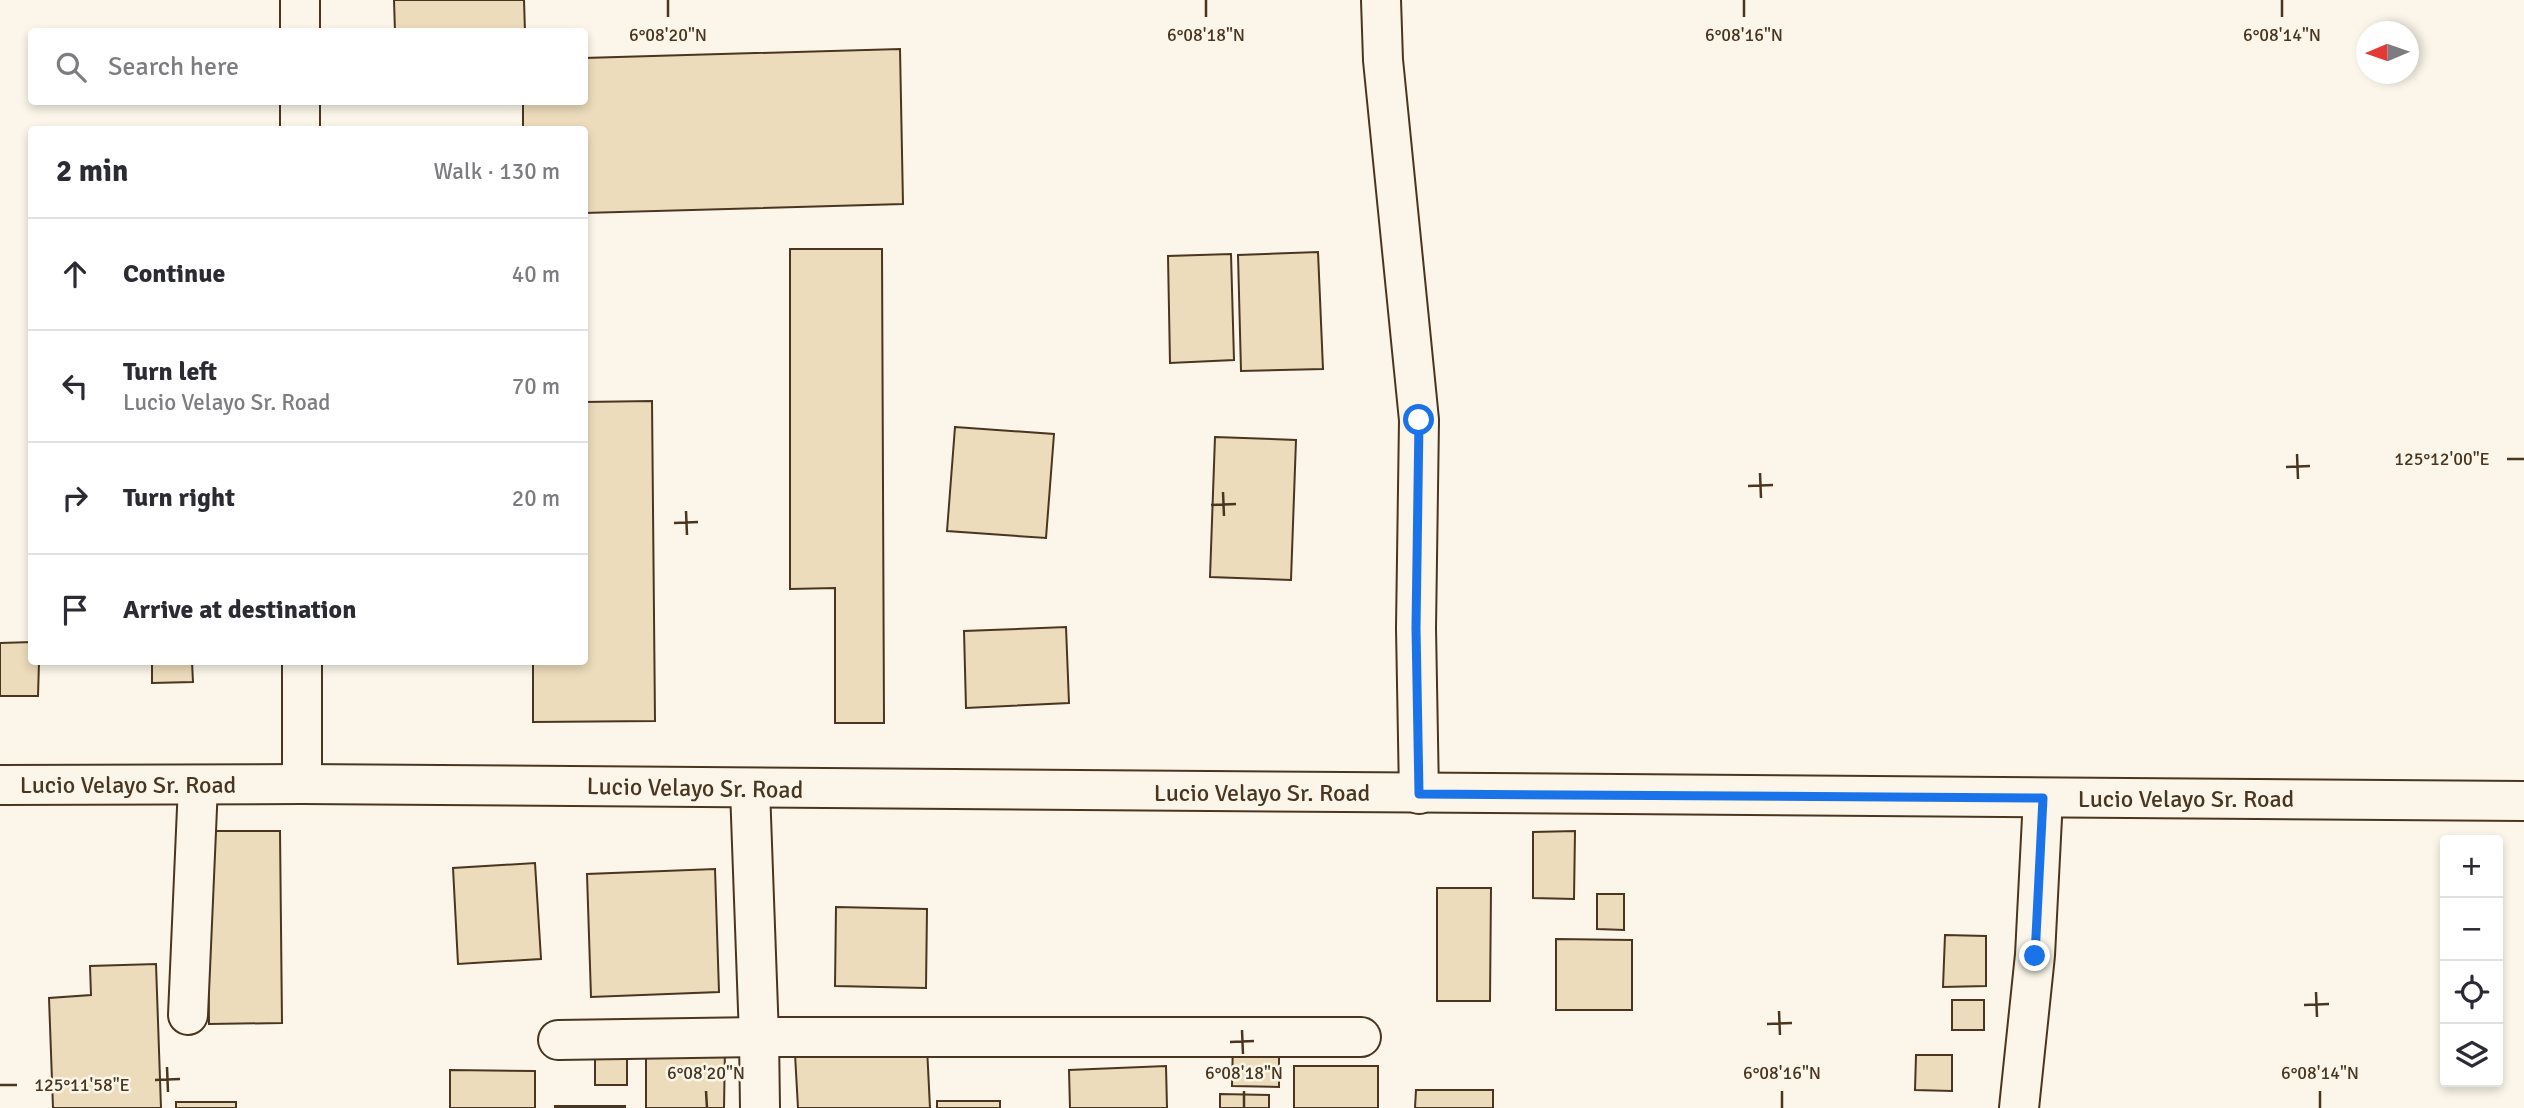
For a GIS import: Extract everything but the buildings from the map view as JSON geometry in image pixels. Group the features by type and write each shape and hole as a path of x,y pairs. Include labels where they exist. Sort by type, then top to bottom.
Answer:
{"main road":[{"path":"300,0 300,28"},
{"path":"1381,0 1383,60 1419,420 1416,628 1419,794"},
{"path":"300,105 300,126"},
{"path":"302,665 302,784"},
{"name":"Lucio Velayo Sr. Road","path":"0,785 302,784 2524,801"},
{"path":"188,1015 198,785"},
{"path":"750,789 760,1108"},
{"path":"2019,1108 2035,956 2043,798"},
{"path":"558,1040 759,1037 1361,1037"}],"route":[{"path":"1419,420 1416,628 1419,794 2043,798 2035,956"}]}
